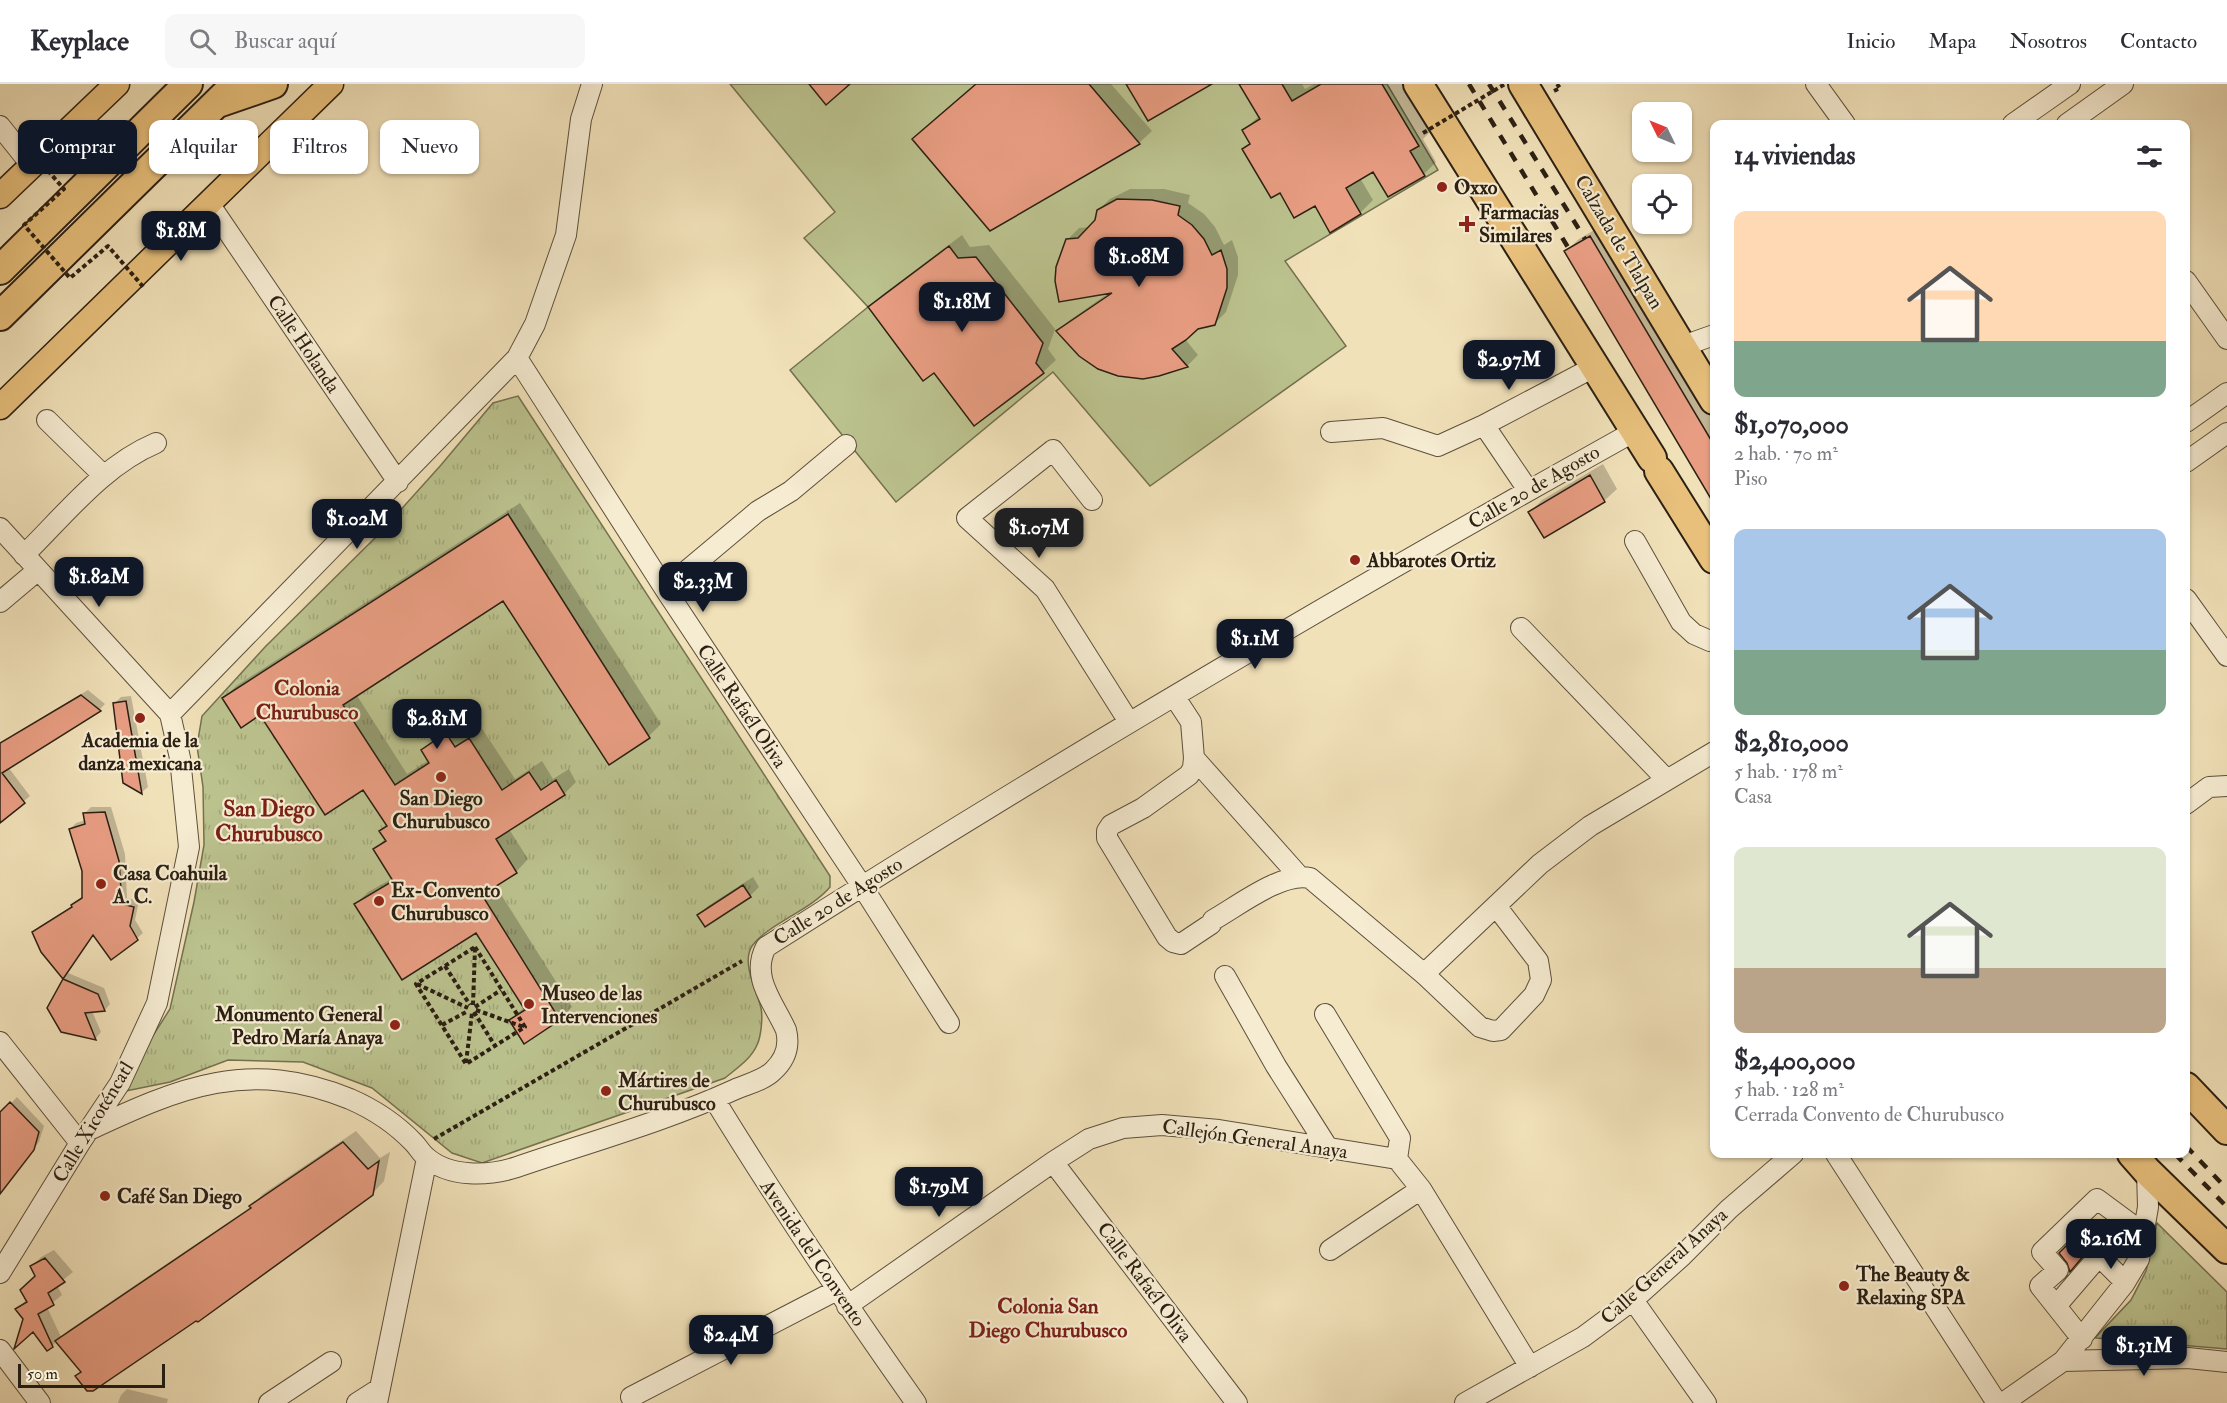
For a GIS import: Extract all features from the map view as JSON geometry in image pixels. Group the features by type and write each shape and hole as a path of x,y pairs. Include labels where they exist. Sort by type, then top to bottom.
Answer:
{"highway":[{"path":"0,270 188,84"},
{"path":"0,316 236,84"},
{"path":"216,104 273,84"},
{"path":"1418,84 1596,366 1710,553"},
{"name":"Calzada de Tlalpan","path":"1523,84 1683,346 1710,384"},
{"path":"2192,1094 2227,1130"},
{"path":"2140,1162 2227,1249"}],"main road":[{"path":"74,120 117,84"},
{"path":"0,407 210,205 331,84"},
{"path":"0,196 18,173"}],"street":[{"path":"0,528 170,714 517,358 535,324 566,235 581,119 592,84"},
{"path":"1816,84 1842,120"},
{"path":"2076,120 2123,84"},
{"path":"2018,120 2057,88 2071,120"},
{"path":"0,126 18,145"},
{"name":"Calle Holanda","path":"210,205 398,482"},
{"path":"2190,286 2227,339"},
{"path":"1683,346 1710,336"},
{"name":"Calle Rafaél Oliva","path":"517,358 949,1023"},
{"path":"1331,432 1383,428 1438,446 1484,425 1596,366"},
{"path":"2190,419 2227,393"},
{"path":"47,420 103,475"},
{"path":"1484,425 1528,490"},
{"name":"Calle 20 de Agosto","path":"85,1137 140,1106 195,1086 219,1081 262,1079 312,1087 352,1100 388,1121 422,1153 443,1166 471,1174 499,1173 714,1099 771,1074 783,1059 788,1039 759,973 760,956 766,947 1129,722 1528,490 1635,431"},
{"path":"2190,459 2227,433"},
{"path":"24,555 103,475 133,453 156,443"},
{"path":"665,589 758,511 791,491 846,445"},
{"path":"1092,500 1053,450 967,518 1045,589 1129,722"},
{"path":"1635,541 1681,622 1694,634 1710,640"},
{"path":"0,602 38,570"},
{"path":"2190,604 2227,656"},
{"path":"1521,628 1667,780"},
{"path":"1174,696 1191,722 1193,768 1189,775 1143,808 1118,820 1107,831 1107,838 1167,937 1173,942 1181,944 1211,924 1213,920 1280,882 1299,876 1310,878 1424,974 1480,1027 1493,1031 1501,1030 1534,995 1541,980 1538,961 1497,906"},
{"name":"Calle Xicoténcatl","path":"0,1273 120,1083 158,1003 189,847 180,758 170,714"},
{"path":"1424,974 1540,864 1590,826 1710,754"},
{"path":"1194,758 1299,876"},
{"path":"2190,801 2209,787 2227,786"},
{"path":"1225,976 1276,1065 1328,1148"},
{"path":"1325,1014 1400,1138 1396,1160 1421,1189 1530,1367"},
{"path":"0,1042 85,1137"},
{"path":"2192,1094 2227,1107"},
{"name":"Avenida del Convento","path":"714,1099 842,1298 916,1403"},
{"name":"Callejón General Anaya","path":"631,1397 842,1298 1089,1139 1123,1128 1162,1125 1219,1130 1396,1160"},
{"path":"357,1403 378,1396 422,1153"},
{"name":"Calle General Anaya","path":"1465,1403 1583,1337 1633,1300 1729,1209 1788,1158"},
{"path":"1839,1158 1997,1403"},
{"name":"Calle Rafaél Oliva","path":"1053,1162 1237,1403"},
{"path":"2003,1403 2063,1361 2125,1282 2139,1259 2148,1207 2140,1162"},
{"path":"1330,1250 1421,1189"},
{"path":"2082,1339 2040,1286 2058,1270 2042,1252 2097,1199 2143,1233"},
{"path":"2056,1306 2099,1256 2120,1216"},
{"path":"2099,1256 2125,1282"},
{"path":"1633,1300 1706,1403"},
{"path":"0,1350 40,1403"},
{"path":"2063,1361 2188,1358 2227,1362"},
{"path":"268,1403 330,1362"}],"path":[{"path":"1423,133 1505,84"},
{"path":"48,174 64,189 24,225 70,278 108,246 145,289"},
{"path":"416,984 475,947"},
{"path":"475,947 525,1027"},
{"path":"466,1064 475,947"},
{"path":"422,1153 766,947"},
{"path":"445,966 495,1046"},
{"path":"416,984 472,1009 525,1027"},
{"path":"416,984 466,1064"},
{"path":"442,1025 501,990"},
{"path":"466,1064 525,1027"}],"green space":[{"path":"730,84 1387,84 1438,170 1285,261 1346,346 1150,486 1053,372 896,502 790,370 868,307 804,238 835,212"},
{"path":"518,396 830,876 830,887 822,895 768,931 752,946 748,960 749,969 762,1016 757,1045 751,1055 725,1078 482,1163 452,1153 372,1088 303,1062 228,1060 170,1082 126,1091 120,1087 170,1009 194,902 204,845 203,787 197,746 202,716 265,647 379,534 493,403"},
{"path":"2157,1223 2227,1292 2227,1349 2095,1338 2131,1300 2146,1271"}],"building":[{"path":"809,84 850,84 826,105"},
{"path":"976,84 1089,84 1140,144 990,231 912,139"},
{"path":"1126,84 1212,84 1148,121"},
{"path":"1239,84 1282,84 1292,101 1321,84 1382,84 1419,146 1410,151 1425,176 1388,197 1373,172 1346,188 1361,214 1330,233 1315,206 1294,218 1280,193 1271,198 1242,149 1250,144 1242,130 1260,119"},
{"path":"1117,199 1152,200 1180,206 1178,215 1192,225 1204,239 1212,255 1221,250 1227,269 1227,288 1215,325 1198,329 1172,349 1188,367 1143,379 1118,376 1098,369 1079,356 1056,331 1112,293 1059,302 1055,281 1056,267 1066,239 1078,238 1095,220 1097,210"},
{"path":"1590,236 1710,438 1710,497 1564,251"},
{"path":"949,246 958,258 976,257 1043,343 1036,363 1044,373 974,426 934,373 923,381 868,307"},
{"path":"1590,475 1605,502 1544,538 1528,512"},
{"path":"508,514 650,738 609,765 503,601 343,705 395,785 429,763 421,750 446,733 455,747 469,738 502,790 529,772 541,790 556,780 565,795 496,839 517,873 482,895 560,1020 524,1044 509,1020 525,1010 476,933 402,980 354,904 393,881 373,849 386,841 379,831 387,826 363,790 325,815 260,715 241,728 222,698"},
{"path":"81,695 101,711 2,773 25,803 0,823 0,743"},
{"path":"126,701 142,794 123,783 113,703"},
{"name":"Casa Coahuila A. C.","path":"105,812 119,861 122,904 134,907 130,926 138,940 111,960 93,935 63,979 41,952 32,932 72,907 71,905 82,898 82,871 69,829 85,824 83,813"},
{"path":"743,885 751,897 705,927 697,915"},
{"path":"63,979 98,994 105,1011 85,1013 96,1040 61,1032 47,1008"},
{"path":"10,1102 39,1132 34,1150 0,1194 0,1112"},
{"path":"343,1142 368,1169 379,1161 373,1195 198,1322 196,1321 93,1391 87,1391 75,1376 81,1372 55,1341 251,1208 249,1206"},
{"path":"2084,1228 2095,1239 2070,1272 2067,1263 2059,1253"},
{"path":"45,1258 65,1282 48,1293 54,1305 38,1314 53,1347 47,1351 33,1332 14,1349 23,1319 15,1309 27,1302 20,1290 35,1276 30,1266"}],"railway":[{"path":"1469,84 1569,249"},
{"path":"1489,84 1585,239"},
{"path":"2190,1150 2227,1189"},
{"path":"2179,1158 2227,1207"}],"place":[{"name":"Oxxo","path":"1442,187"},
{"name":"Farmacias Similares","path":"1467,224"},
{"name":"Abbarotes Ortiz","path":"1355,560"},
{"name":"Academia de la danza mexicana","path":"140,718"},
{"name":"San Diego Churubusco","path":"441,777"},
{"name":"Casa Coahuila A. C.","path":"101,884"},
{"name":"Ex-Convento Churubusco","path":"379,901"},
{"name":"Museo de las Intervenciones","path":"529,1004"},
{"name":"Monumento General Pedro María Anaya","path":"395,1025"},
{"name":"Mártires de Churubusco","path":"606,1091"},
{"name":"Café San Diego","path":"105,1196"},
{"name":"The Beauty & Relaxing SPA","path":"1844,1286"}],"district":[{"name":"Colonia Churubusco","path":"307,700"},
{"name":"San Diego Churubusco","path":"269,822"},
{"name":"Colonia San Diego Churubusco","path":"1048,1318"}]}
